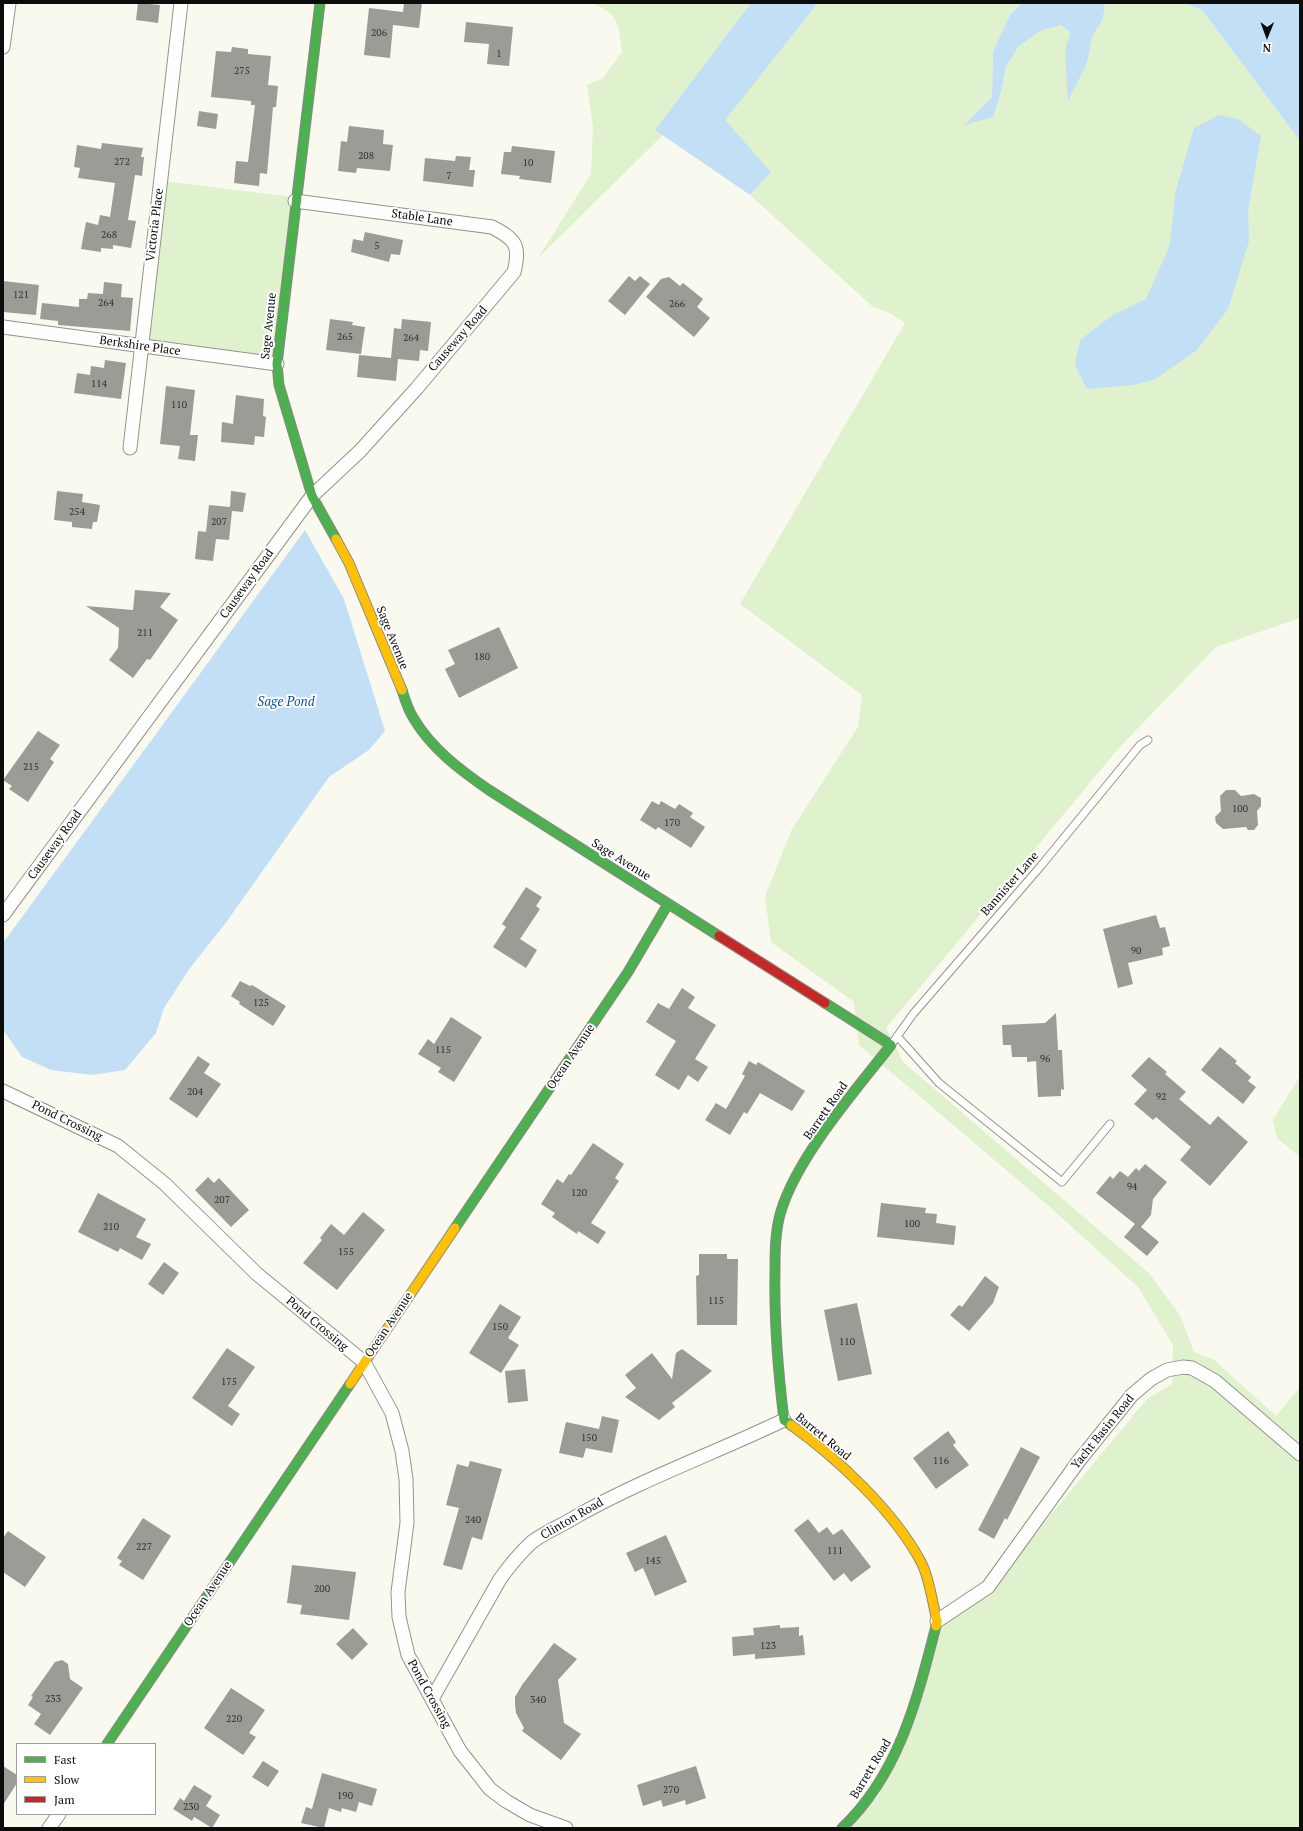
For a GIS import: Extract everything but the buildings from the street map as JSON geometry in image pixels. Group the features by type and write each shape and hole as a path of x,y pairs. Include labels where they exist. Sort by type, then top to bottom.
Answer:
{"street":[{"path":"3,47 8,3"},
{"name":"Victoria Place","path":"130,448 181,3"},
{"name":"Sage Avenue","path":"320,3 295,201 277,364 279,385 312,496 349,563 410,711 432,744 455,766 489,790 891,1045"},
{"name":"Stable Lane","path":"295,201 492,227 509,236 516,249 518,258 514,272"},
{"name":"Causeway Road","path":"3,915 312,496 360,451 417,388 514,272"},
{"name":"Berkshire Place","path":"3,327 277,364"},
{"name":"Ocean Avenue","path":"108,1743 628,972 668,904"},
{"name":"Barrett Road","path":"842,1828 860,1811 874,1792 896,1755 921,1686 937,1621 922,1563 903,1534 868,1491 816,1444 784,1420 777,1370 774,1289 777,1229 784,1204 809,1157 840,1111 891,1045"},
{"name":"Pond Crossing","path":"4,1089 118,1146 165,1184 257,1274 364,1362 392,1413 402,1451 406,1479 407,1523 398,1592 399,1617 408,1655 460,1751 490,1789 506,1801 530,1815 566,1828"},
{"name":"Yacht Basin Road","path":"937,1621 988,1587 1078,1462 1132,1395 1151,1379 1167,1370 1183,1367 1192,1368 1215,1381 1300,1454"},
{"name":"Clinton Road","path":"432,1699 500,1579 513,1561 533,1541 616,1494 670,1470 724,1449 784,1420"},
{"path":"49,1828 58,1815"}],"lane":[{"name":"Bannister Lane","path":"891,1045 913,1014 1040,867 1140,745 1148,740"},
{"path":"897,1036 939,1083 1062,1182 1110,1124"}],"green space":[{"path":"590,3 751,3 656,130 663,135 538,258 591,174 593,126 587,85 603,78 622,52 620,34 616,21 607,11"},
{"path":"818,3 1022,3 1010,15 993,51 992,97 965,124 993,116 1000,96 1006,67 1018,47 1040,31 1061,25 1070,32 1065,53 1087,63 1092,37 1103,19 1105,3 1184,3 1202,10 1300,141 1300,618 1216,647 1118,749 886,1028 903,1062 1149,1273 1180,1315 1194,1352 1213,1359 1276,1416 1300,1387 1300,1828 846,1828 879,1795 937,1621 988,1590 1147,1399 1172,1384 1173,1345 1138,1287 1051,1208 859,1045 854,1002 771,942 765,896 792,829 858,727 862,695 740,604 905,323 890,313 872,306 750,195 771,172 724,120"},
{"path":"162,181 294,197 274,362 142,345"},
{"path":"1300,1076 1300,1157 1277,1138 1273,1120"}],"water":[{"path":"751,3 818,3 725,120 771,172 750,195 655,130"},
{"path":"1022,3 1105,3 1103,19 1092,37 1087,63 1068,101 1065,52 1070,32 1061,25 1040,31 1018,47 1006,67 1000,96 993,117 964,125 992,97 993,51 1010,15"},
{"path":"1184,3 1300,3 1300,141 1202,10"},
{"path":"1219,115 1238,119 1261,136 1248,211 1249,241 1228,309 1197,350 1154,380 1132,385 1087,389 1075,365 1080,340 1113,315 1146,299 1170,245 1175,194 1194,128"},
{"name":"Sage Pond","path":"305,530 344,599 385,731 369,750 329,777 225,924 190,968 164,1008 156,1033 125,1070 92,1075 51,1070 22,1057 3,1030 3,943"}],"traffic: fast":[{"path":"320,3 277,364 279,385 312,496 336,539"},
{"path":"402,690 410,712 421,730 447,758 468,775 489,790 719,936"},
{"path":"455,1228 628,972 668,904"},
{"path":"791,1425 784,1420 778,1365 776,1327 775,1249 776,1234 781,1211 800,1168 814,1146 845,1103 891,1045 825,1003"},
{"path":"108,1743 350,1384"},
{"path":"842,1828 862,1807 892,1760 913,1708 936,1626"}],"traffic: slow":[{"path":"336,539 349,563 402,690"},
{"path":"350,1384 455,1228"},
{"path":"791,1425 809,1438 845,1469 880,1505 910,1543 924,1568 937,1621 936,1626"}],"traffic: jam":[{"path":"719,936 825,1003"}]}
